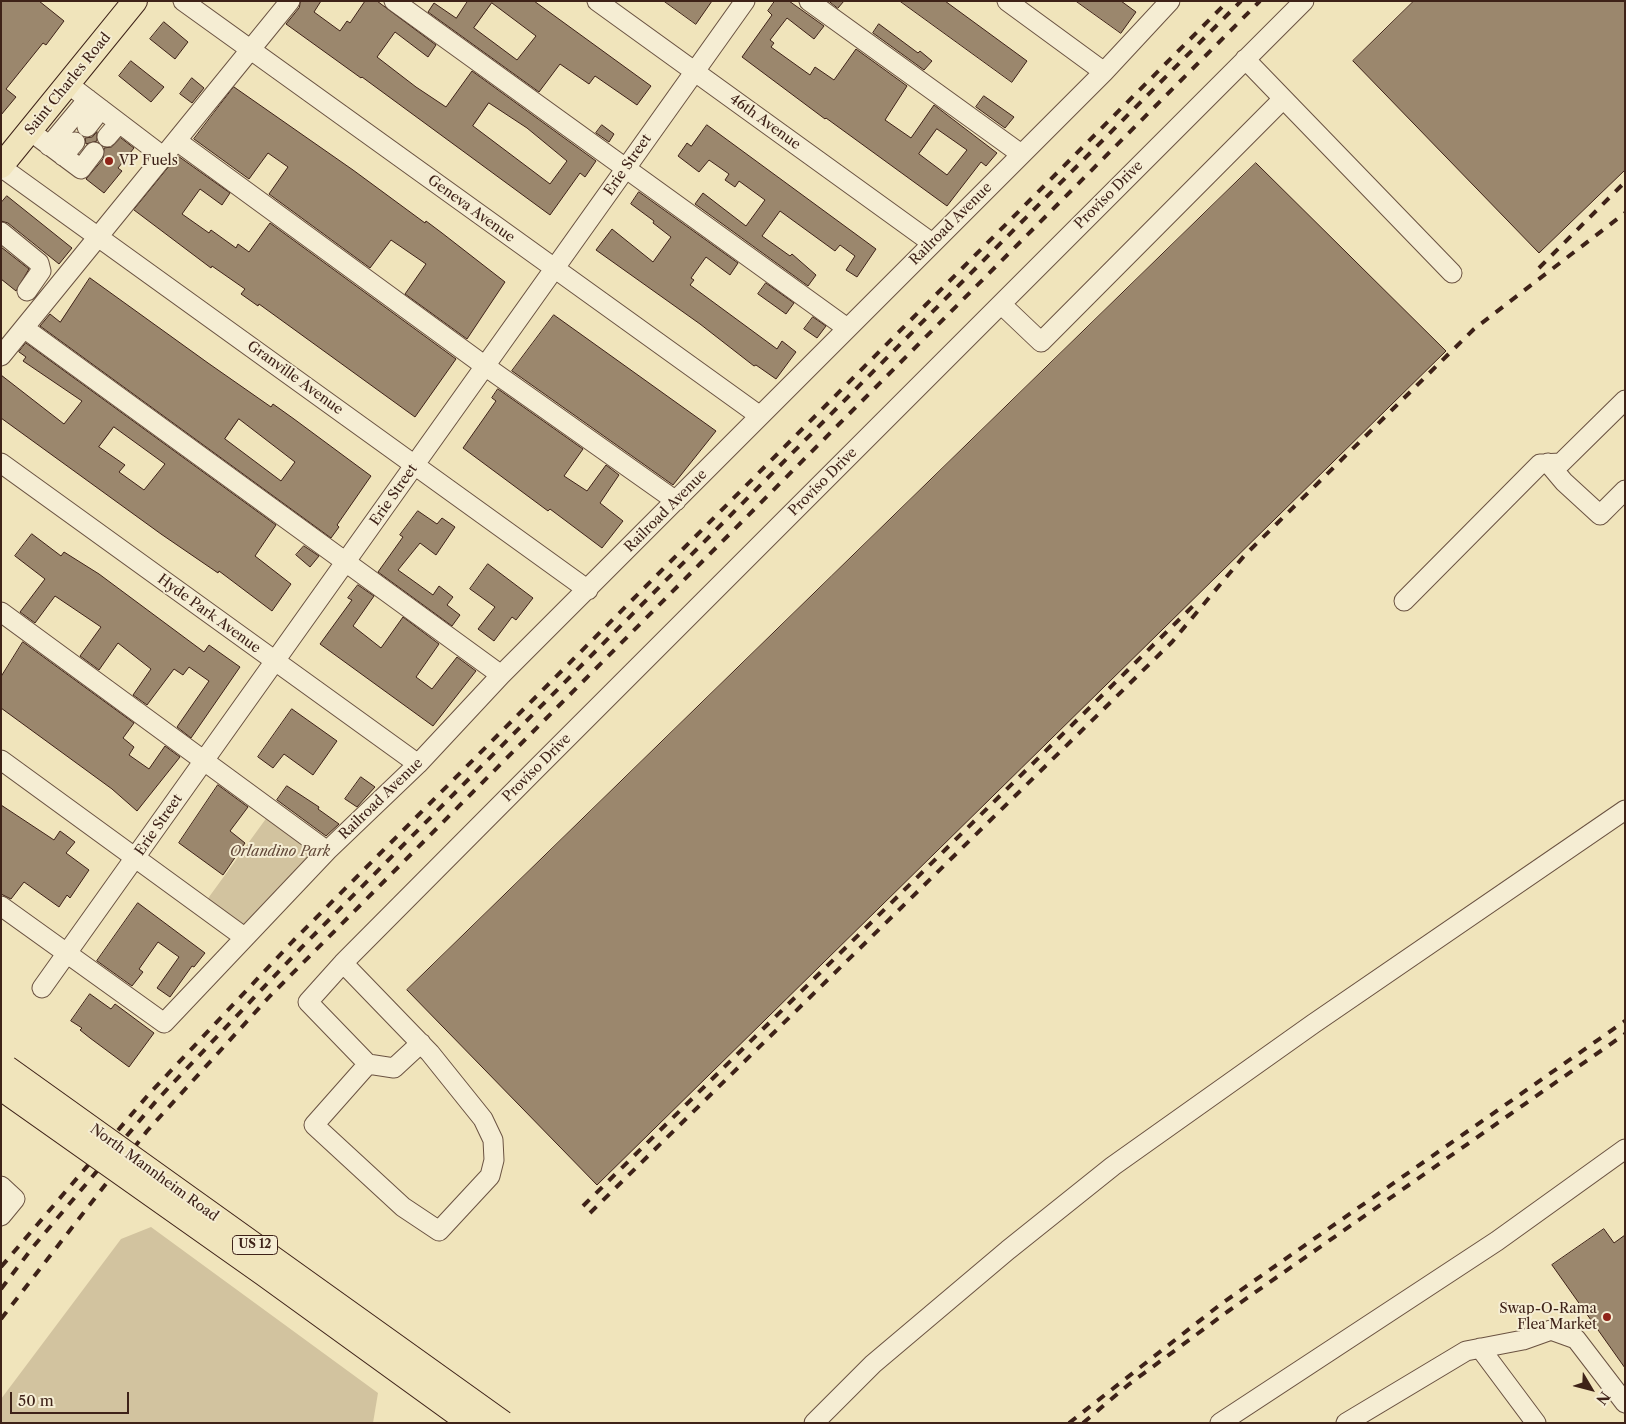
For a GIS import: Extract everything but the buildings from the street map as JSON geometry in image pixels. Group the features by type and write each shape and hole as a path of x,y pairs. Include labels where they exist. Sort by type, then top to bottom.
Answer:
{"main road":[{"name":"Saint Charles Road","path":"1,166 135,1"},
{"name":"North Mannheim Road","path":"3,1073 264,1274 470,1423"},
{"name":"North Mannheim Road","path":"3,1073 503,1423"}],"street":[{"name":"Geneva Avenue","path":"183,1 554,270 760,416"},
{"path":"1,356 290,1"},
{"path":"394,1 847,328"},
{"name":"46th Avenue","path":"597,1 932,243"},
{"name":"Erie Street","path":"42,988 745,1"},
{"path":"809,1 1021,154"},
{"path":"1007,1 1104,72"},
{"name":"Railroad Avenue","path":"67,953 164,1023 327,851 418,764 501,675 1104,72 1170,1"},
{"name":"Proviso Drive","path":"368,1064 308,1002 343,963 1304,1"},
{"path":"1245,59 1452,272"},
{"path":"68,84 94,104 113,130 164,157"},
{"path":"1001,304 1040,342 1283,99"},
{"path":"87,127 94,104"},
{"path":"62,148 94,104"},
{"path":"30,131 62,148 80,169 94,152"},
{"path":"177,141 485,366 676,501"},
{"name":"Granville Avenue","path":"1,166 588,590"},
{"path":"1,232 39,264 41,270 27,290"},
{"path":"24,328 501,675"},
{"path":"1404,601 1540,464 1561,462 1625,400"},
{"name":"Hyde Park Avenue","path":"1,463 418,764"},
{"path":"1548,463 1564,482 1600,515 1625,490"},
{"path":"1,612 327,851"},
{"path":"1,760 136,856 244,937"},
{"path":"814,1423 873,1364 1008,1250 1113,1166 1313,1024 1625,810"},
{"path":"1,906 67,953"},
{"path":"343,963 420,1043 483,1119 493,1140 494,1160 490,1176 439,1231 403,1207 314,1125 368,1064 394,1068 420,1043"},
{"path":"1220,1423 1497,1241 1625,1149"},
{"path":"1,1186 15,1198 1,1216"},
{"path":"1346,1423 1466,1351 1523,1340 1551,1330 1576,1339 1625,1403"},
{"path":"1480,1348 1536,1423"}],"green space":[{"name":"Orlandino Park","path":"273,809 327,847 241,938 201,908"},
{"path":"151,1227 378,1393 373,1423 1,1423 1,1399 121,1239"}],"railway":[{"path":"1,1267 149,1094 293,941 1228,1"},
{"path":"1,1289 33,1247 157,1100 301,948 1241,1"},
{"path":"1,1319 147,1131 270,996 1260,1"},
{"path":"1539,268 1625,182"},
{"path":"590,1213 1172,642 1244,556 1474,329 1625,213"},
{"path":"583,1206 1196,603"},
{"path":"1069,1423 1221,1304 1625,1021"},
{"path":"1083,1423 1128,1385 1227,1312 1625,1034"}],"place":[{"name":"VP Fuels","path":"109,161"},
{"name":"Swap-O-Rama Flea Market","path":"1607,1317"}]}
